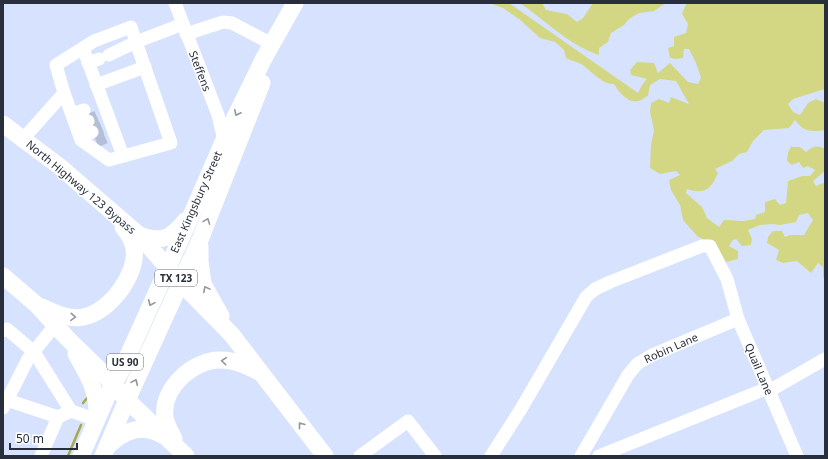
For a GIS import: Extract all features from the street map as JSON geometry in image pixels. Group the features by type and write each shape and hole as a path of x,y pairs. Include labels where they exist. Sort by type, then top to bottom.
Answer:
{"main road":[{"name":"East Kingsbury Street","path":"81,456 224,140 272,44 291,10"},
{"name":"East Kingsbury Street","path":"105,451 200,240 291,10"},
{"name":"North Highway 123 Bypass","path":"3,124 59,166 139,235 181,283 232,335 325,456"},
{"path":"37,305 71,318 95,314 107,305 128,280 134,260 134,248 129,234 89,191"},
{"path":"139,235 160,240 169,237 178,230 192,213"},
{"path":"200,240 200,261 203,284 232,335"},
{"path":"3,276 37,305 127,400 187,456"},
{"path":"67,338 90,378 96,394 97,420"},
{"path":"187,456 166,424 164,416 166,399 174,386 194,367 207,361 222,360 240,363 261,373"},
{"path":"105,451 117,437 128,432 154,430 168,439"}],"street":[{"name":"Steffens","path":"175,3 218,115 224,140"},
{"path":"98,59 136,42 185,29 222,22 232,23 272,44"},
{"path":"98,59 94,124 109,160 171,143 130,27 94,41 56,65 64,93 94,124 123,156"},
{"path":"82,48 98,59"},
{"path":"96,85 145,67"},
{"path":"23,139 64,93"},
{"name":"Quail Lane","path":"491,456 521,410 586,297 595,289 702,246 710,246 727,279 738,319 797,456"},
{"name":"Robin Lane","path":"580,456 628,375 637,364 652,356 738,319"},
{"path":"55,325 28,359 5,404 58,417 71,411"},
{"path":"3,331 7,329 34,352 71,411 97,420"},
{"path":"599,456 768,389 825,359"},
{"path":"41,456 58,417"},
{"path":"360,456 376,452 408,421 435,456"}],"green space":[{"path":"482,3 509,3 638,93 647,79 631,75 630,70 637,62 654,63 658,73 670,63 688,82 698,84 701,78 689,49 684,49 683,58 676,59 670,58 668,48 674,46 674,37 686,33 688,24 682,14 686,4 684,3 825,3 825,89 793,99 788,104 793,112 800,115 808,103 816,99 825,103 825,130 815,131 804,129 795,120 789,128 764,130 753,141 747,152 739,154 732,161 715,169 718,173 710,187 703,191 693,191 687,189 686,193 702,207 707,218 719,227 724,220 743,221 755,219 756,215 765,212 765,202 775,199 780,205 786,203 788,181 802,176 810,176 815,170 808,166 803,168 799,162 792,165 787,161 788,152 791,147 800,147 806,152 815,147 825,149 825,171 813,181 816,186 825,182 825,280 823,276 823,267 818,263 811,273 797,261 783,263 776,260 779,250 767,243 768,237 773,231 782,231 785,237 790,235 804,235 813,220 808,213 799,215 796,222 780,225 760,225 748,230 752,239 751,245 742,246 736,239 733,240 729,246 738,251 738,259 726,262 721,254 706,241 697,236 683,220 680,205 671,190 669,180 680,175 676,171 660,174 650,168 651,145 654,130 650,112 651,103 659,99 669,103 671,97 689,104 676,81 660,79 650,85 648,96 639,101 631,101 621,94 614,84 610,84 598,78 582,65 566,58 564,50 555,42 540,38 519,19 503,8 492,4"},
{"path":"520,3 542,3 546,10 567,14 577,22 583,18 593,3 666,3 654,11 639,13 629,19 624,25 611,33 608,42 599,48 599,55 588,51 568,39"}],"waterway":[{"path":"83,403 88,397"},
{"path":"68,456 81,425"}],"tunnel":[{"path":"88,121 97,117"},
{"path":"92,132 102,128"},
{"path":"96,141 105,137"}]}
